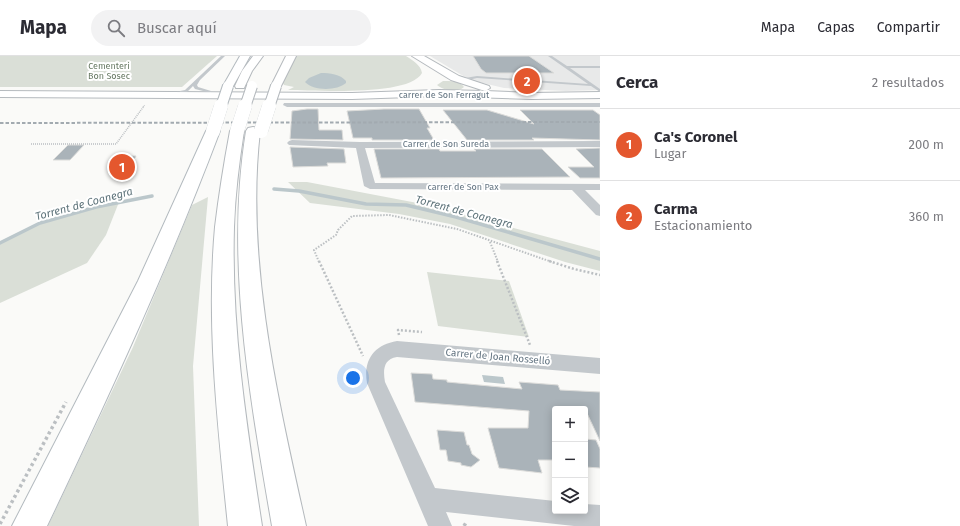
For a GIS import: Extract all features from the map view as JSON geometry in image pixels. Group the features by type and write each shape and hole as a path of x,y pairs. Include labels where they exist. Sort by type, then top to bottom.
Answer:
{"main road":[{"path":"252,80 247,71 258,56"},
{"path":"245,526 231,396 225,309 236,228 257,131 270,86 291,56"},
{"path":"410,56 465,82 471,86 472,90 454,94 432,89 428,84 432,78"},
{"path":"245,57 228,86 226,131 229,177 236,228 252,299 269,415 289,526"},
{"path":"29,526 93,399 177,218 226,131 252,80 276,57"},
{"path":"419,59 432,78"},
{"path":"322,92 371,93 399,91 419,87 432,78 454,79 502,91 558,95"},
{"path":"0,90 181,92 384,91 401,88 416,83"},
{"path":"0,94 600,95"}],"street":[{"path":"454,94 462,99 466,105"},
{"name":"carrer de Son Ferragut","path":"287,105 600,105"},
{"name":"Carrer de Son Sureda","path":"292,143 360,145 600,144"},
{"name":"carrer de Son Pax","path":"360,145 370,186 600,188"},
{"path":"576,188 600,212"},
{"name":"Carrer de Joan Rosselló","path":"428,499 375,379 374,368 380,356 387,350 397,349 600,366"},
{"path":"440,526 428,499 600,517"}],"lane":[{"path":"181,92 186,91 223,56"},
{"path":"550,56 600,91"},
{"path":"565,67 600,67"},
{"path":"465,82 464,80 468,78 477,77 592,85"},
{"path":"198,80 195,85 196,88 210,92"}],"path":[{"path":"31,144 116,144 133,123 152,95"},
{"path":"364,358 314,250 336,235 338,230 352,216 388,215 457,229 490,242 529,253 574,269 600,275"},
{"path":"490,242 536,360"},
{"path":"0,524 68,397"}],"shaded area":[{"path":"430,56 600,56 600,90 566,91 504,88 470,80"},
{"path":"321,73 338,75 346,81 346,83 342,86 325,89 314,87 305,82 309,78"},
{"path":"482,375 503,377 505,384 484,382"}],"green space":[{"name":"Cementeri Bon Sosec","path":"0,56 217,56 182,87 0,87"},
{"path":"295,56 406,56 418,65 422,73 414,81 399,86 381,89 338,91 288,90 294,87 284,85 282,82"},
{"path":"443,81 457,82 464,87 454,91 447,90 437,85"},
{"path":"288,182 307,182 428,205 600,251 600,271 565,262 450,224 399,214 310,203"},
{"path":"208,197 193,366 199,526 48,526 133,347 192,205"},
{"path":"119,202 106,235 87,263 0,303 0,243 40,223"},
{"path":"427,272 509,281 529,337 438,326"}],"building":[{"path":"473,56 529,56 554,73 486,73 481,69"},
{"path":"318,109 319,130 342,130 343,140 290,139 292,111"},
{"path":"419,109 430,128 427,128 434,140 372,140 372,138 353,138 347,111"},
{"path":"443,110 487,110 534,124 520,110 593,110 600,115 600,140 532,138 534,140 467,140"},
{"path":"68,145 84,145 70,160 53,160"},
{"path":"290,147 344,149 346,163 327,163 328,166 293,167"},
{"path":"600,148 600,178 580,178 568,167 594,167 576,149"},
{"path":"374,149 439,149 440,151 476,151 474,149 542,149 570,177 381,178"},
{"path":"121,156 136,156 127,171 111,171"},
{"path":"411,373 432,374 433,379 447,380 447,382 522,389 519,382 558,385 560,390 600,392 600,441 588,415 588,406 552,406 552,460 538,460 542,473 499,468 488,428 528,428 529,411 415,402"},
{"path":"437,430 464,432 467,445 469,445 472,454 480,460 471,467 461,465 461,463 448,461 446,450 440,450"},
{"path":"588,439 596,440 600,449 600,468 588,467"}],"waterway":[{"name":"Torrent de Coanegra","path":"274,189 299,191 366,204 406,205 456,217 600,259"},
{"name":"Torrent de Coanegra","path":"0,243 40,223 96,207 152,196"}],"railway":[{"path":"0,123 600,122"}],"place":[{"name":"Carma","path":"527,81"},
{"name":"Ca's Coronel","path":"122,167"}]}
